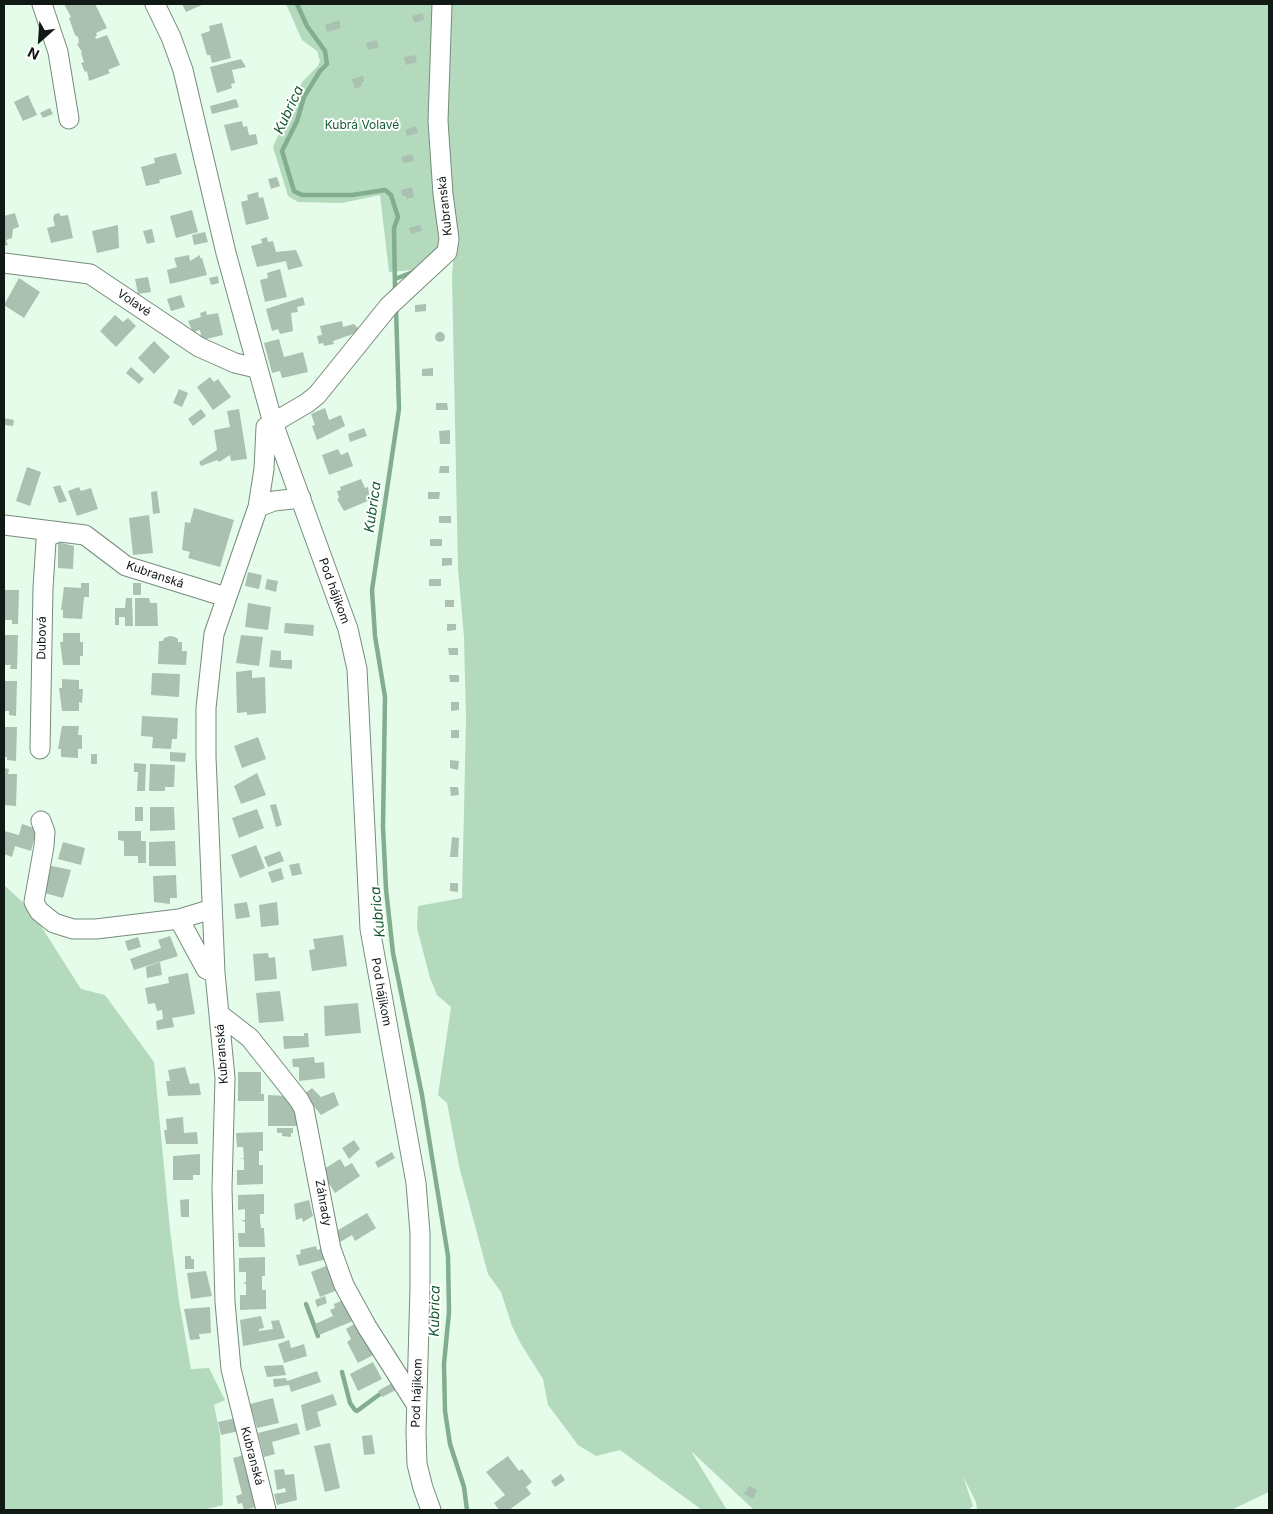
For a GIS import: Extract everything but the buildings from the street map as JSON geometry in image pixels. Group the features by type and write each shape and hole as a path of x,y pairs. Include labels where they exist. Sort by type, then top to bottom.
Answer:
{"street":[{"path":"42,4 58,52 69,119"},
{"path":"155,4 171,36 183,70 226,253 256,368 273,423"},
{"name":"Kubranská","path":"266,1510 231,1369 225,1302 222,1188 225,1078 215,972 208,853 206,708 214,634 258,507 264,469 266,427 307,403 317,394 389,306 447,252 449,239 443,194 438,121 442,4"},
{"name":"Volavé","path":"4,263 90,274 199,347 235,364 256,368"},
{"name":"Pod hájikom","path":"273,423 348,629 357,669 370,929 416,1183 420,1233 416,1404 417,1464 423,1488 432,1510"},
{"path":"258,507 274,501 300,498"},
{"name":"Kubranská","path":"4,525 56,533 73,532 85,535 126,566 226,597"},
{"name":"Dubová","path":"40,749 43,588 46,541 49,536 56,533"},
{"path":"41,821 45,832 44,846 34,902 46,917 54,923 73,929 96,929 179,919 212,909"},
{"path":"179,919 206,969 215,972"},
{"name":"Záhrady","path":"219,1014 250,1038 302,1104 316,1165 331,1249 344,1285 367,1327 416,1404"}],"green space":[{"name":"Kubrá Volavé","path":"286,4 438,4 440,252 424,269 389,272 380,195 342,203 298,202 288,196 273,147 303,81 318,66 320,61 317,51 302,40"},
{"path":"447,4 1269,4 1269,1492 1231,1510 977,1510 976,1502 963,1476 973,1506 968,1510 754,1510 691,1451 727,1510 702,1510 620,1450 596,1456 578,1445 548,1405 543,1379 521,1344 512,1326 501,1292 488,1274 459,1166 447,1103 438,1095 451,1007 437,995 430,978 417,928 418,906 462,898 466,719 464,637 458,569 452,277 454,248 443,147"},
{"path":"4,885 30,909 81,989 105,995 154,1062 170,1230 179,1301 191,1369 209,1368 225,1400 214,1405 220,1435 223,1505 203,1510 4,1510"}],"waterway":[{"name":"Kubrica","path":"297,4 307,26 325,51 327,64 320,71 304,97 297,121 282,151 294,191 302,195 352,195 385,190 391,195 398,217 394,228 395,289"},
{"path":"395,279 413,272"},
{"name":"Kubrica","path":"396,308 399,409 372,590 375,636 385,697 383,827 386,889 393,953 422,1095 448,1256 449,1312 444,1364 445,1411 450,1444 464,1487 467,1510"},
{"path":"306,1304 318,1336"},
{"path":"342,1372 350,1403 355,1410 357,1411 380,1394"}]}
